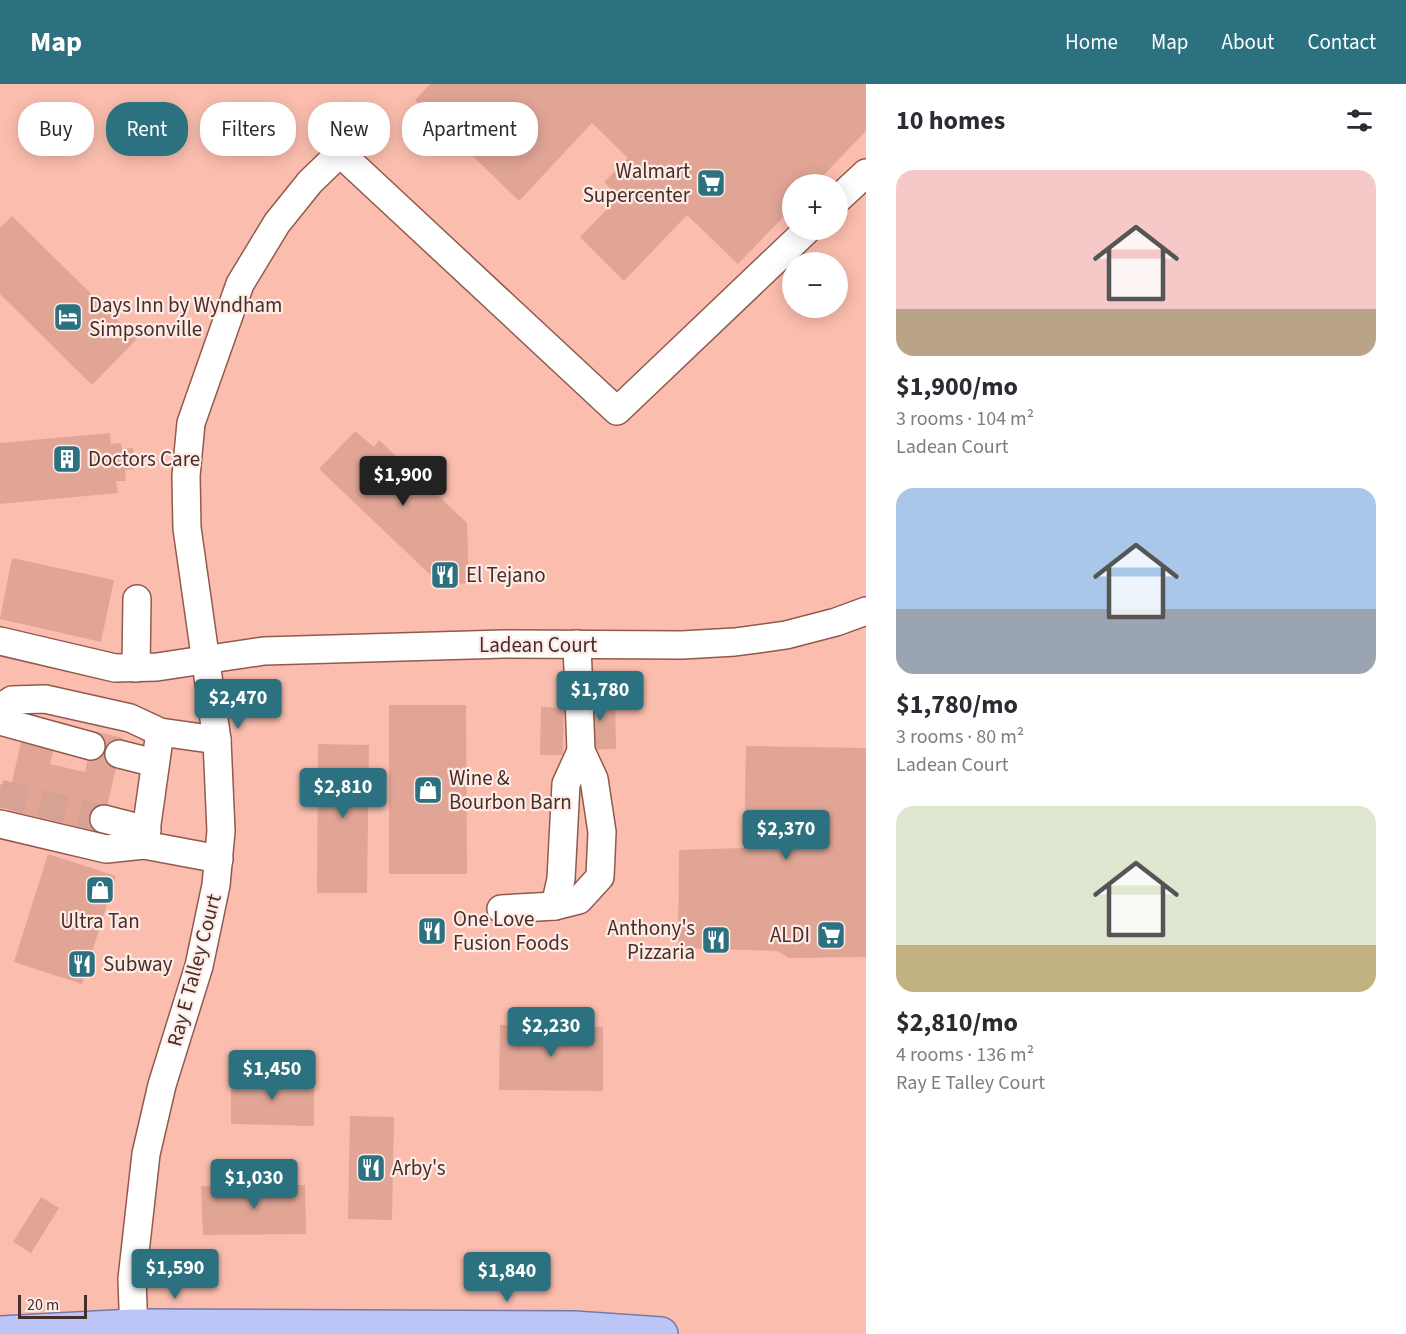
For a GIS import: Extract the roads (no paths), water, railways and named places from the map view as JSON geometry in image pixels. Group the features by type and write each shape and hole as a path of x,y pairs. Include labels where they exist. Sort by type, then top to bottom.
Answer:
{"main road":[{"path":"0,1333 134,1330 574,1328 661,1334"}],"street":[{"name":"Ray E Talley Court","path":"134,1330 132,1279 146,1154 162,1085 200,966 216,885 222,831 217,740 186,528 186,476 194,410 240,284 277,223 310,182 340,153 617,411 797,240"},
{"path":"848,190 866,173"},
{"path":"136,668 137,599"},
{"name":"Ladean Court","path":"0,641 115,668 136,668 158,667 264,651 504,644 735,642 786,635 836,622 866,611"},
{"path":"501,909 555,906 579,900 600,877 602,832 594,778 581,751 577,644"},
{"path":"0,708 12,700 45,699 130,718 160,732 217,740"},
{"path":"0,721 91,746"},
{"path":"145,837 160,732"},
{"path":"555,906 561,879 566,784 581,751"},
{"path":"119,754 154,763"},
{"path":"104,819 145,837 219,859"},
{"path":"0,824 106,849 145,837"}],"tunnel":[{"path":"0,793 104,819"}],"place":[{"name":"Walmart Supercenter","path":"711,183"},
{"name":"Days Inn by Wyndham Simpsonville","path":"68,317"},
{"name":"Doctors Care","path":"67,459"},
{"name":"El Tejano","path":"445,575"},
{"name":"Wine & Bourbon Barn","path":"428,790"},
{"name":"Ultra Tan","path":"100,890"},
{"name":"One Love Fusion Foods","path":"432,931"},
{"name":"ALDI","path":"831,935"},
{"name":"Anthony's Pizzaria","path":"716,940"},
{"name":"Subway","path":"82,964"},
{"name":"Arby's","path":"371,1168"}]}
